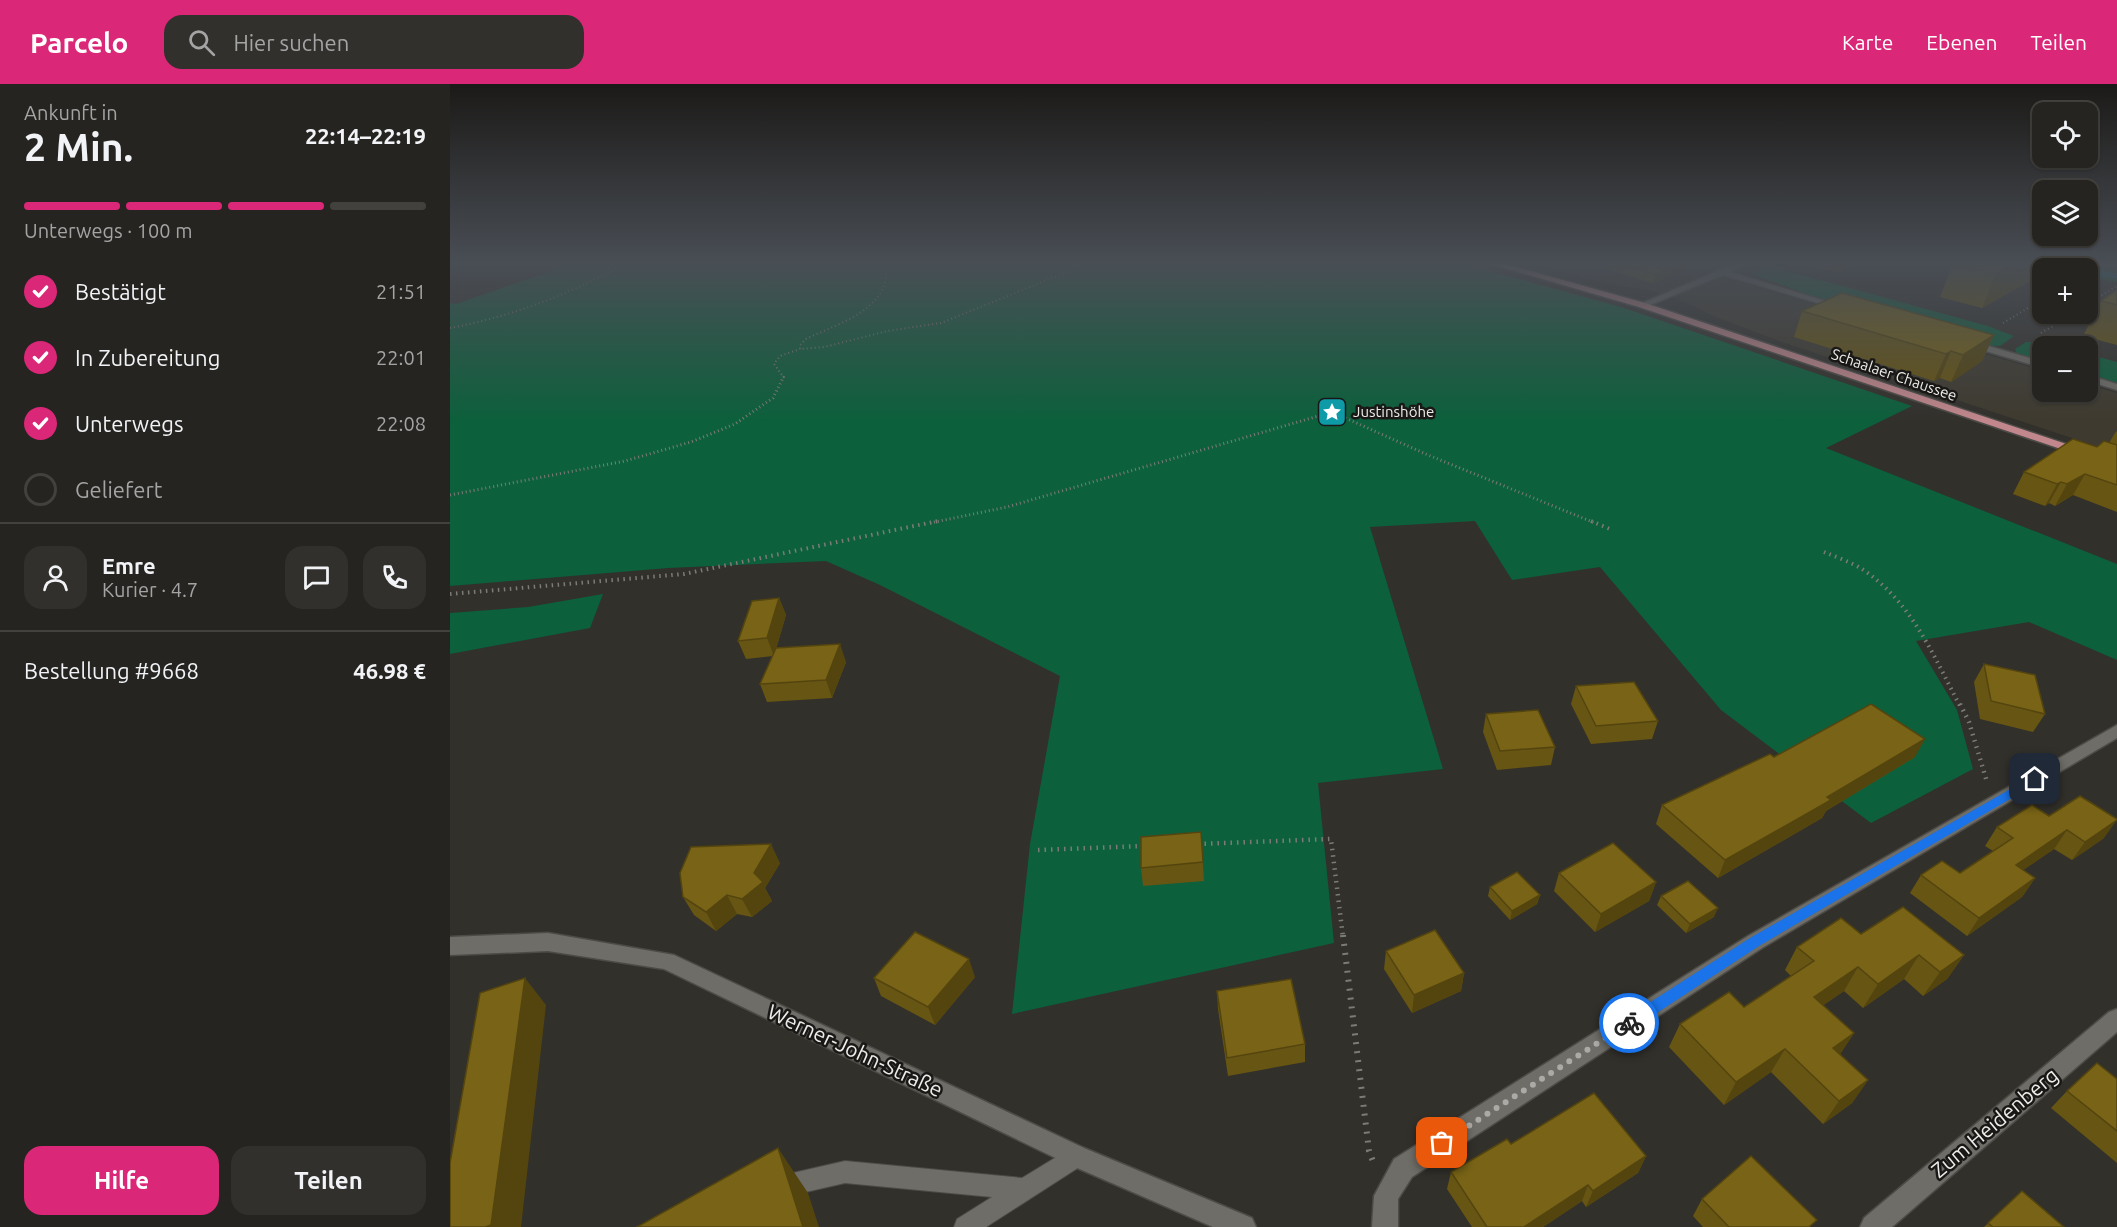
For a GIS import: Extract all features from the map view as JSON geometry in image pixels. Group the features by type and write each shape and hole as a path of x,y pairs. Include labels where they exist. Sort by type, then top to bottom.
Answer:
{"main road":[{"name":"Schaalaer Chaussee","path":"1673,315 2117,465"}],"street":[{"path":"1956,340 2004,351 2032,361"},
{"path":"2098,381 2117,387"},
{"path":"1385,1227 1386,1196 1403,1168 1413,1161 1755,942 2117,731"},
{"name":"Werner-John-Straße","path":"450,946 548,942 667,961 1076,1156 1243,1227"},
{"name":"Zum Heidenberg","path":"1873,1227 2117,1019"}],"lane":[{"path":"965,1227 1076,1156"},
{"path":"762,1200 790,1183 845,1172 1022,1189"}],"path":[{"path":"450,328 483,323 510,315"},
{"path":"800,349 800,345 806,339 853,315"},
{"path":"450,495 625,461 691,442 735,424 773,398 784,377 774,364 780,356 800,349 825,347 887,331 941,322 958,315"},
{"path":"2003,323 2016,315"},
{"path":"2041,333 2056,324"},
{"path":"450,594 684,574 1007,507 1332,412 1428,455 1610,529"},
{"path":"1824,552 1861,568 1896,596 1915,620 1969,722 1994,803"},
{"path":"1190,844 1331,839 1369,1151 1386,1196"},
{"path":"1038,850 1155,846"}],"shaded area":[{"path":"1712,315 1852,315 2032,368 2032,402 2098,402 2098,388 2117,393 2117,453 1779,341"}],"green space":[{"path":"450,315 1646,315 1912,406 1826,448 2117,564 2117,660 2029,622 1916,641 1957,710 1973,769 1871,823 1721,710 1600,567 1512,580 1475,521 1370,527 1443,769 1318,783 1334,943 1012,1014 1030,844 1060,676 880,585 826,561 668,568 450,586"},
{"path":"1879,315 1949,315 2014,336 2000,346 1981,345"},
{"path":"2026,342 2032,342 2032,359 2017,354 2015,349"},
{"path":"2098,357 2117,362 2117,385 2098,379"},
{"path":"603,594 590,628 450,654 450,613 528,607"}],"building":[{"path":"1817,315 1923,315 1994,335 1963,355 1951,351 1946,354"},
{"path":"2073,439 2097,447 2104,441 2117,445 2117,485 2085,474 2067,484 2061,482 2057,484 2024,472"},
{"path":"779,598 767,638 738,641 752,601"},
{"path":"840,644 826,680 760,684 776,648"},
{"path":"1984,664 2035,675 2045,714 1991,701"},
{"path":"1634,682 1658,721 1596,726 1576,686"},
{"path":"1871,704 1925,739 1827,797 1831,800 1725,860 1662,805 1770,754 1774,757"},
{"path":"1538,710 1555,747 1500,751 1486,714"},
{"path":"2080,796 2117,820 2085,842 2067,830 2016,865 2035,878 1979,918 1921,875 1942,861 1960,873 2013,838 1997,827 2032,805 2049,816"},
{"path":"1201,832 1203,862 1141,868 1141,837"},
{"path":"1613,843 1656,882 1601,914 1559,873"},
{"path":"771,844 754,873 763,882 742,899 727,895 706,912 683,897 680,873 691,847"},
{"path":"1517,872 1540,895 1512,911 1490,887"},
{"path":"1688,881 1718,908 1690,924 1661,896"},
{"path":"1903,907 1964,955 1940,972 1919,955 1878,984 1858,967 1814,997 1854,1033 1833,1048 1868,1080 1839,1101 1785,1049 1736,1082 1680,1024 1729,992 1744,1007 1814,961 1797,947 1841,918 1861,934"},
{"path":"1435,930 1464,973 1414,995 1386,951"},
{"path":"915,932 969,959 928,1007 874,978"},
{"path":"525,978 491,1225 450,1227 450,1163 480,993"},
{"path":"1291,979 1305,1044 1227,1058 1217,991"},
{"path":"2097,1063 2117,1079 2117,1131 2067,1091"},
{"path":"1594,1093 1646,1156 1593,1191 1588,1185 1524,1227 1487,1227 1451,1172 1507,1139 1511,1144"},
{"path":"778,1148 803,1227 637,1227"},
{"path":"1751,1156 1817,1220 1809,1227 1729,1227 1702,1199"},
{"path":"2022,1191 2064,1227 1993,1227 1988,1223"}],"way so far":[{"path":"1442,1143 1629,1023"}],"place":[{"name":"Justinshöhe","path":"1332,412"}],"route":[{"path":"1629,1023 1755,942 2035,779"}]}
